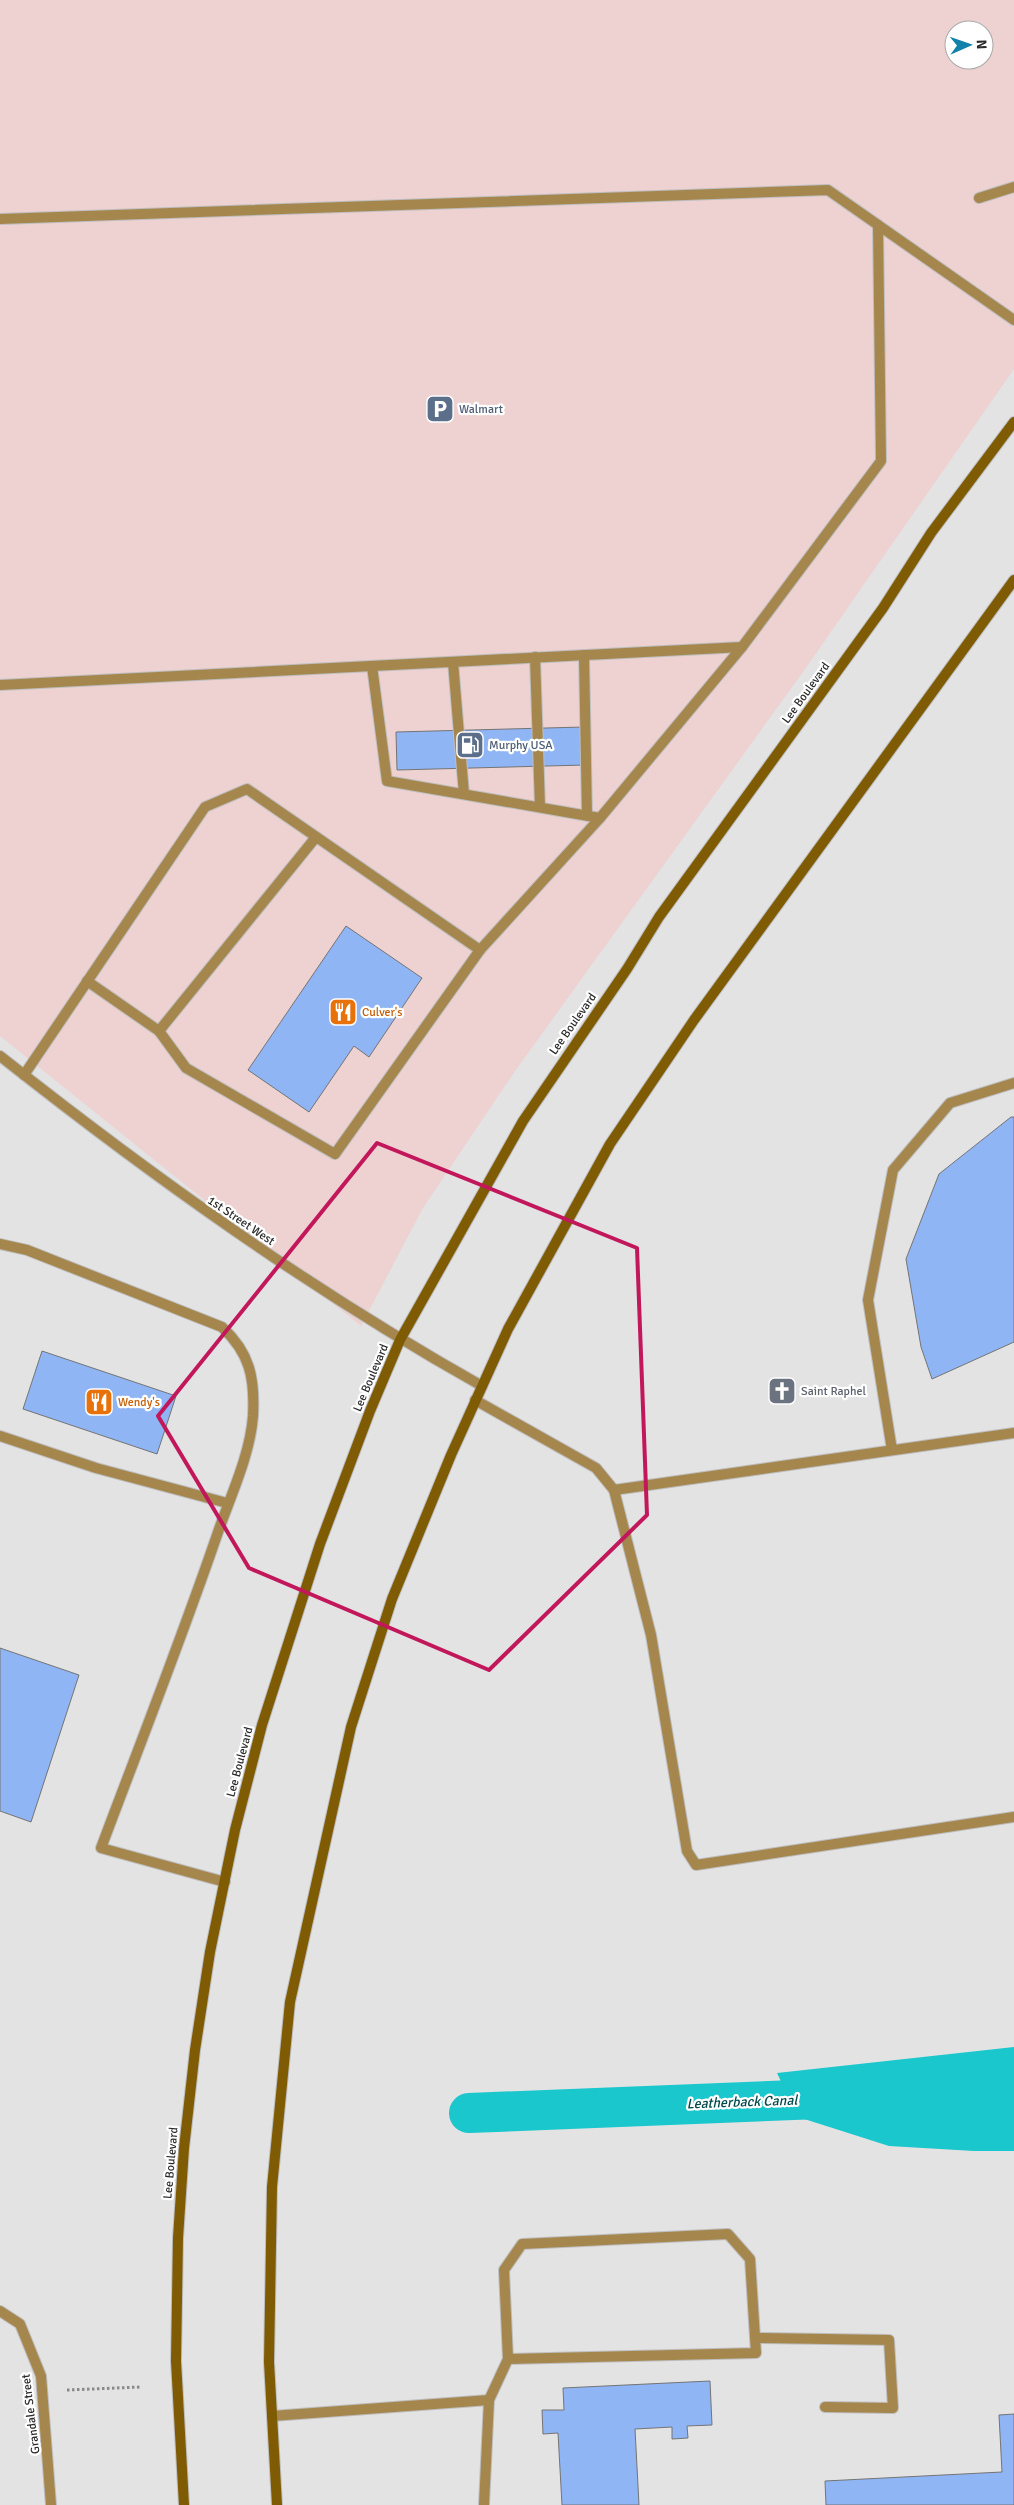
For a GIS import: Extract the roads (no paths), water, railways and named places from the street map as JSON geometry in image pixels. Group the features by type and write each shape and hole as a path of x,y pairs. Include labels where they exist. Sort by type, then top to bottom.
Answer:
{"main road":[{"name":"Lee Boulevard","path":"184,2505 176,2361 178,2238 194,2050 210,1952 235,1830 262,1725 320,1544 370,1411 400,1340 523,1121 628,969 659,917 883,608 931,533 1014,422"},
{"path":"277,2505 269,2362 272,2187 290,2002 351,1727 392,1599 475,1400 508,1329 610,1144 694,1020 1014,580"}],"street":[{"path":"979,198 1014,187"},
{"path":"0,219 828,190 1014,320"},
{"path":"87,981 159,1031 186,1068 335,1154 480,950 600,818 742,647 882,461 878,225"},
{"path":"0,685 742,647"},
{"path":"584,655 587,816"},
{"path":"536,657 540,807"},
{"path":"453,662 464,794"},
{"path":"372,666 386,781 600,818"},
{"path":"24,1075 205,806 247,789 480,950"},
{"path":"159,1031 316,837"},
{"name":"1st Street West","path":"0,1058 132,1159 230,1229 400,1340 482,1386"},
{"path":"892,1450 868,1300 893,1170 950,1103 1014,1083"},
{"path":"0,1244 27,1250 222,1327 238,1341 249,1363 253,1390 253,1416 249,1442 197,1593 101,1848 225,1882"},
{"path":"475,1400 596,1468 614,1490 651,1635 687,1851 696,1865 1014,1817"},
{"path":"614,1490 1014,1433"},
{"path":"0,1436 96,1468 227,1503"},
{"path":"484,2505 489,2400 508,2359 504,2270 522,2244 728,2234 750,2259 756,2353 508,2359"},
{"name":"Grandale Street","path":"0,2311 20,2324 41,2376 51,2505"},
{"path":"756,2338 890,2340 893,2408 825,2407"},
{"path":"272,2416 489,2400"}],"water":[{"path":"1014,2047 1014,2151 974,2151 889,2146 798,2117 777,2073"}],"waterway":[{"name":"Leatherback Canal","path":"469,2113 845,2098"}],"place":[{"name":"Walmart","path":"440,409"},
{"name":"Murphy USA","path":"470,745"},
{"name":"Culver's","path":"343,1012"},
{"name":"Saint Raphel","path":"782,1391"},
{"name":"Wendy's","path":"99,1402"}]}
